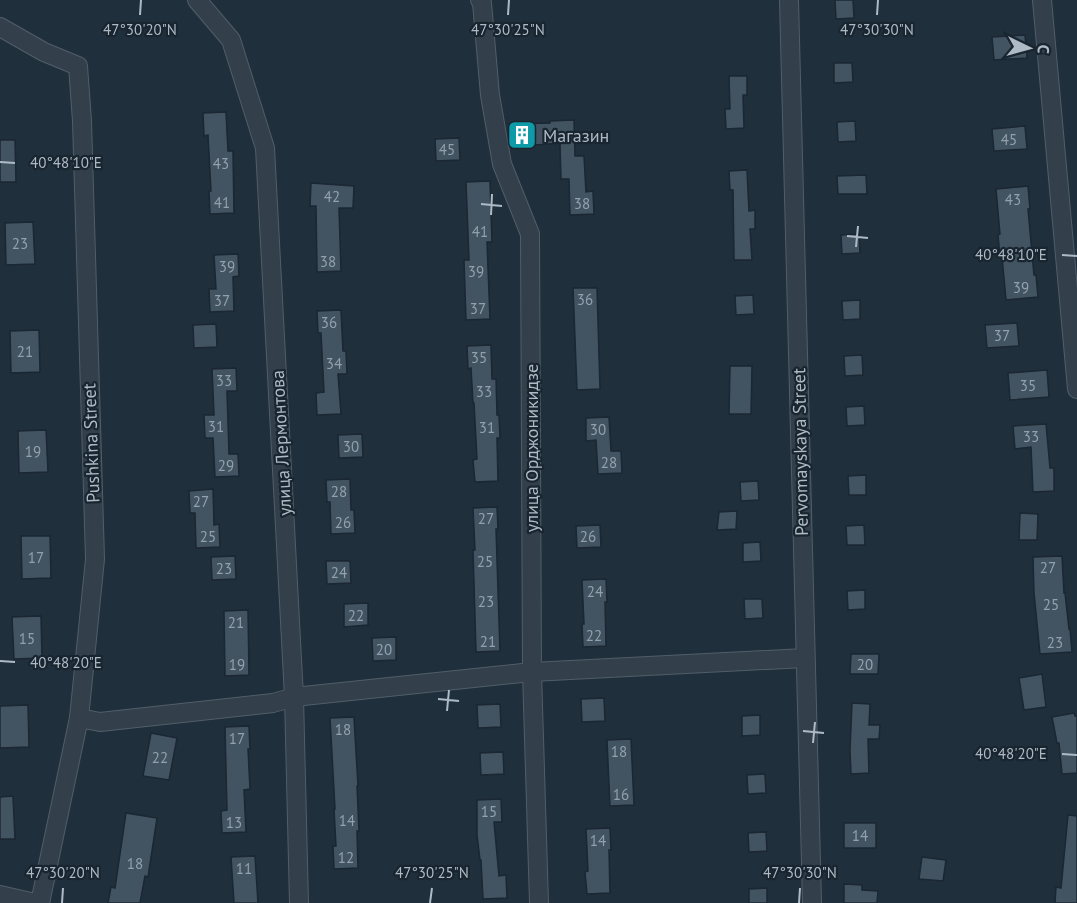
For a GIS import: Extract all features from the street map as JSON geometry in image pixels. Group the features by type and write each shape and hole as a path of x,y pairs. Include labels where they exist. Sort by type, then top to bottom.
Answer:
{"street":[{"name":"улица Лермонтова","path":"197,0 231,40 265,148 294,698 299,903"},
{"name":"улица Орджоникидзе","path":"480,0 490,95 502,164 530,234 532,672 539,903"},
{"name":"Pervomayskaya Street","path":"789,0 812,903"},
{"path":"1042,0 1077,389"},
{"name":"Pushkina Street","path":"0,27 44,52 78,66 82,132 95,559 79,718 40,903"},
{"path":"79,718 100,722 532,672 805,657"},
{"path":"0,895 35,903"}],"building":[{"path":"835,0 853,0 854,18 836,19"},
{"path":"1025,35 1027,58 994,60 992,37"},
{"path":"834,63 852,63 853,82 834,83"},
{"path":"729,76 747,76 747,95 743,95 744,128 726,129 725,109 730,109"},
{"path":"226,112 228,151 233,151 234,213 210,214 208,135 204,136 203,113"},
{"path":"574,120 575,156 584,156 586,192 593,191 594,214 570,215 569,179 561,179 560,143 510,147 509,124"},
{"path":"855,121 856,141 838,142 837,122"},
{"path":"1025,126 1027,149 994,151 992,129"},
{"path":"459,138 460,160 436,161 435,139"},
{"path":"0,140 15,140 16,182 0,182"},
{"path":"747,170 749,211 755,210 755,229 750,229 752,260 734,260 733,190 730,190 729,171"},
{"path":"866,175 867,194 838,194 837,176"},
{"path":"490,181 492,242 487,242 490,319 466,320 464,260 469,260 466,182"},
{"path":"311,183 354,186 353,208 339,208 341,271 317,272 316,206 310,206"},
{"path":"1028,186 1030,209 1028,209 1038,297 1006,300 998,235 1000,234 996,189"},
{"path":"33,222 35,264 6,265 5,223"},
{"path":"859,234 860,253 842,254 841,235"},
{"path":"238,254 239,276 233,277 234,311 210,312 209,289 216,289 214,255"},
{"path":"573,288 597,288 600,389 577,390"},
{"path":"753,295 754,314 736,315 735,296"},
{"path":"860,300 860,319 843,320 842,301"},
{"path":"341,310 343,351 346,351 347,374 338,374 341,414 317,415 316,393 324,392 321,333 318,333 317,311"},
{"path":"1017,323 1019,346 987,348 985,325"},
{"path":"216,324 217,347 194,348 193,325"},
{"path":"39,330 40,372 11,373 10,331"},
{"path":"491,345 492,379 496,379 497,415 499,415 498,481 475,482 473,460 477,459 474,403 471,368 468,369 467,346"},
{"path":"862,355 863,375 845,376 844,356"},
{"path":"730,366 752,366 751,414 729,414"},
{"path":"236,368 237,391 227,391 229,454 238,454 239,476 215,477 213,438 205,438 204,415 214,415 212,369"},
{"path":"1047,370 1049,397 1010,400 1008,373"},
{"path":"864,406 865,425 847,426 846,407"},
{"path":"609,417 611,451 621,451 622,473 598,474 596,440 586,441 586,418"},
{"path":"1046,424 1050,468 1054,468 1054,491 1033,492 1031,447 1015,449 1013,426"},
{"path":"46,430 48,472 19,473 18,431"},
{"path":"362,434 363,457 339,458 338,435"},
{"path":"866,475 866,495 849,495 848,476"},
{"path":"350,479 351,510 354,510 355,533 331,534 330,502 327,502 326,480"},
{"path":"758,481 759,500 741,501 740,482"},
{"path":"213,489 214,525 219,524 220,547 196,548 195,513 190,513 189,491"},
{"path":"497,507 500,651 476,652 473,508"},
{"path":"737,511 736,529 717,530 719,512"},
{"path":"1020,513 1038,514 1037,540 1019,540"},
{"path":"600,525 601,547 577,548 576,526"},
{"path":"864,525 865,545 847,545 846,526"},
{"path":"21,536 50,536 51,578 22,579"},
{"path":"760,542 761,561 743,562 743,543"},
{"path":"235,556 236,579 212,580 211,557"},
{"path":"1062,556 1064,593 1072,652 1040,654 1033,557"},
{"path":"326,561 350,561 351,583 327,584"},
{"path":"606,579 606,646 583,647 582,580"},
{"path":"865,590 865,609 848,610 847,591"},
{"path":"744,599 762,599 763,618 745,619"},
{"path":"368,603 368,625 344,627 344,604"},
{"path":"248,610 249,675 225,676 224,611"},
{"path":"41,616 42,658 14,659 12,617"},
{"path":"396,637 396,660 373,661 372,638"},
{"path":"851,654 879,654 878,674 850,674"},
{"path":"1042,674 1046,707 1024,710 1019,678"},
{"path":"604,698 605,721 582,722 581,699"},
{"path":"852,703 870,704 869,725 880,725 879,739 868,739 869,773 851,774"},
{"path":"500,704 501,727 478,728 477,705"},
{"path":"28,705 29,747 0,748 0,706"},
{"path":"1074,713 1077,716 1077,773 1062,774 1059,743 1057,743 1052,717"},
{"path":"760,715 760,735 742,736 742,716"},
{"path":"354,717 358,786 358,868 334,869 333,846 336,846 330,718"},
{"path":"249,726 250,789 244,790 246,832 222,833 221,811 227,810 225,727"},
{"path":"151,733 177,738 169,780 143,776"},
{"path":"631,739 634,805 610,806 607,740"},
{"path":"503,752 504,774 481,775 480,753"},
{"path":"765,774 766,793 748,794 747,775"},
{"path":"13,796 15,839 0,839 0,797"},
{"path":"501,799 502,822 494,822 499,876 506,875 507,898 483,899 477,835 477,800"},
{"path":"126,813 157,818 148,877 145,876 140,903 108,903 111,887 115,888"},
{"path":"1068,815 1077,816 1077,903 1055,903 1056,887 1061,888"},
{"path":"844,823 876,823 876,848 844,848"},
{"path":"610,828 610,893 587,894 586,829"},
{"path":"766,832 767,851 749,852 748,833"},
{"path":"255,856 258,903 234,903 231,857"},
{"path":"922,857 946,860 943,881 919,879"},
{"path":"844,884 862,885 862,890 878,891 877,903 844,903"},
{"path":"767,888 767,903 749,903 749,889"}],"place":[{"name":"Магазин","path":"522,135"}]}
